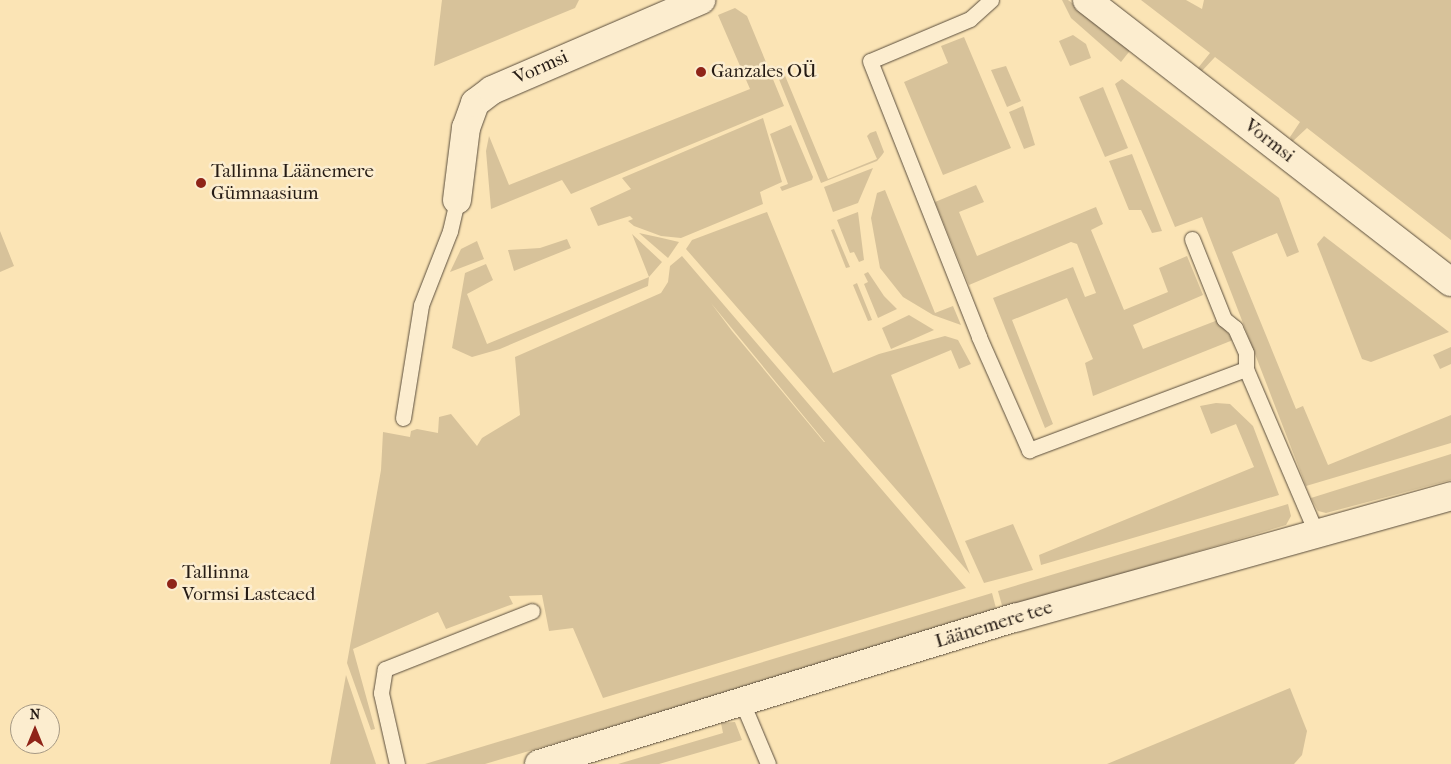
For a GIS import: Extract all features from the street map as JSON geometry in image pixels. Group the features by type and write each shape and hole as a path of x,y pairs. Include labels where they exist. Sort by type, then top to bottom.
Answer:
{"street":[{"name":"Vormsi","path":"457,200 466,128 475,103 492,90 702,0"},
{"name":"Vormsi","path":"1087,0 1451,282"},
{"name":"Läänemere tee","path":"539,764 1005,621 1316,532 1451,496"}],"lane":[{"path":"991,0 970,19 870,61 979,337 1029,450 1246,368"},
{"path":"403,418 421,305 450,230 457,200"},
{"path":"1192,239 1224,319 1236,328 1242,345 1246,368 1316,532"},
{"path":"397,764 381,693 385,669 532,611"},
{"path":"742,702 768,764"}],"shaded area":[{"path":"442,0 579,0 575,8 434,66"},
{"path":"1062,0 1068,0 1132,48 1121,62 1071,18"},
{"path":"1141,0 1186,0 1202,9 1204,0 1451,0 1451,240 1307,128 1292,142 1290,137 1300,122 1215,57 1201,72 1198,68 1210,53"},
{"path":"735,8 747,16 784,106 571,194 562,180 491,209 486,151 489,136 509,185 750,89 718,15"},
{"path":"1073,35 1086,44 1091,58 1070,66 1059,41"},
{"path":"964,37 1011,148 943,175 904,82 948,63 941,46"},
{"path":"781,66 828,179 877,159 867,136 876,131 884,152 877,161 821,183 774,67"},
{"path":"1006,66 1021,101 1007,107 991,70"},
{"path":"1122,79 1279,198 1299,252 1287,257 1277,233 1232,252 1296,409 1303,406 1328,465 1451,415 1451,443 1306,486 1202,217 1175,227 1115,84"},
{"path":"1103,87 1128,148 1105,157 1079,97"},
{"path":"1023,106 1035,145 1024,149 1009,112"},
{"path":"763,118 782,182 760,192 763,204 681,238 661,236 634,226 628,221 633,219 630,216 598,226 590,208 631,189 622,178"},
{"path":"791,125 813,177 812,180 782,191 780,187 788,184 770,134"},
{"path":"1132,154 1162,231 1152,233 1141,210 1129,210 1109,161"},
{"path":"873,168 858,203 833,212 824,187"},
{"path":"976,185 984,202 959,212 977,256 1096,207 1103,224 1091,230 1124,310 1168,292 1159,268 1187,256 1203,295 1133,325 1143,349 1218,320 1233,340 1093,396 1085,363 1093,359 1067,298 1012,320 1053,424 1045,428 993,298 1073,267 1085,297 1096,293 1077,244 1071,242 969,285 935,202"},
{"path":"885,190 935,313 953,306 961,325 933,315 903,297 880,268 871,218 877,193"},
{"path":"767,212 833,373 879,354 945,336 958,340 971,364 959,369 951,350 891,375 970,574 686,249 692,240"},
{"path":"858,212 864,260 859,262 854,252 850,253 837,220"},
{"path":"834,229 850,267 846,268 831,230"},
{"path":"0,231 14,266 0,272"},
{"path":"639,233 662,238 679,242 668,258"},
{"path":"632,234 662,262 649,277"},
{"path":"1324,236 1449,332 1371,362 1362,359 1317,244"},
{"path":"567,239 571,248 514,271 508,250 540,248"},
{"path":"477,241 484,259 450,272 461,249"},
{"path":"682,256 966,588 603,698 573,628 549,631 542,595 509,596 513,604 446,629 438,612 353,649 375,729 371,730 347,663 381,470 383,432 410,437 411,431 417,429 438,433 439,417 451,414 477,446 482,438 520,415 515,357 661,293 668,282 670,266","holes":["711,303 825,442 732,331"]},
{"path":"486,264 493,280 467,294 487,344 649,277 648,286 500,349 472,357 452,348 465,273"},
{"path":"868,272 884,296 897,309 878,318 864,284 868,282 864,274"},
{"path":"857,283 872,320 868,321 853,285"},
{"path":"909,315 934,330 891,349 882,328"},
{"path":"1451,347 1451,364 1440,369 1433,355"},
{"path":"1216,403 1230,404 1253,426 1279,495 1041,565 1039,555 1254,467 1236,424 1211,434 1200,406"},
{"path":"1451,454 1451,480 1326,513 1318,511 1311,498"},
{"path":"1288,504 1291,516 1286,525 1003,609 998,591"},
{"path":"1013,524 1033,570 984,583 965,541"},
{"path":"992,593 997,612 485,764 425,764"},
{"path":"346,675 376,764 330,764"},
{"path":"1290,688 1307,731 1302,755 1294,764 1107,764"},
{"path":"735,722 742,740 659,764 618,764 723,733 721,723"}],"place":[{"name":"Ganzales OÜ","path":"701,72"},
{"name":"Tallinna Läänemere Gümnaasium","path":"201,183"},
{"name":"Tallinna Vormsi Lasteaed","path":"172,584"}]}
